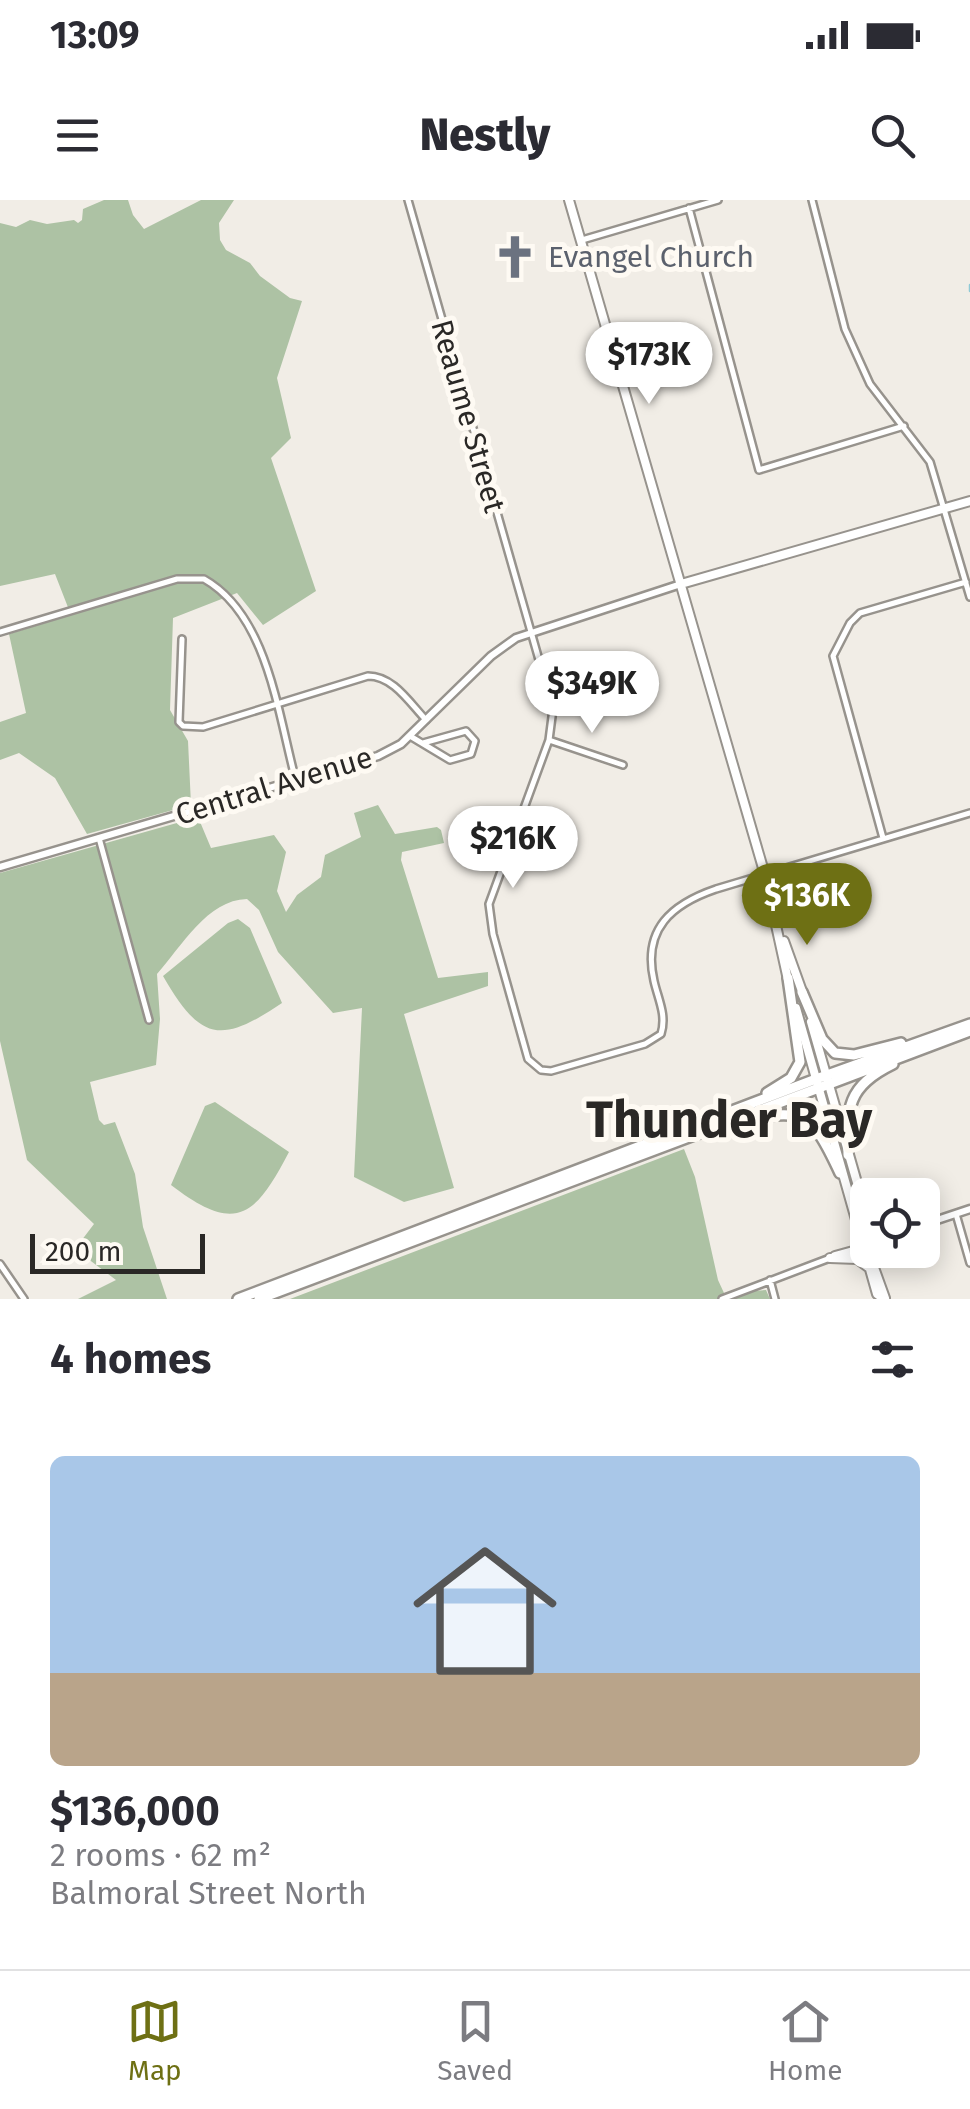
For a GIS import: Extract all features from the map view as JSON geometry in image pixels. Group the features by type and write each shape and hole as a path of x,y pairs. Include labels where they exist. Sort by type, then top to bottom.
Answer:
{"main road":[{"path":"570,200 776,918 800,1062 791,1078 752,1104"},
{"name":"Central Avenue","path":"681,584 970,501"},
{"path":"776,918 822,1039 839,1054 854,1054 970,1024"},
{"path":"788,978 855,1178"},
{"path":"802,992 840,1173 850,1202"},
{"path":"259,1299 693,1134 957,1028"},
{"path":"238,1299 752,1104 970,1031"},
{"path":"848,1155 848,1116 854,1093 884,1068 943,1041"},
{"path":"693,1134 774,1114 796,1114 818,1129 840,1173"},
{"path":"830,1258 850,1250"},
{"path":"830,1258 850,1259"},
{"path":"870,1268 878,1294 885,1299"},
{"path":"876,1268 885,1299"},
{"path":"881,1268 885,1299"}],"street":[{"name":"Reaume Street","path":"408,200 553,710 550,740"},
{"path":"581,240 718,200"},
{"path":"812,200 845,328 870,384 930,462 970,597"},
{"path":"689,208 759,470 904,426"},
{"path":"0,632 177,579 204,578 234,604 255,632 296,781"},
{"path":"883,838 833,656 850,622 860,612 966,582"},
{"name":"Central Avenue","path":"0,867 378,756 410,736 491,656 530,632 681,584"},
{"path":"182,639 179,722 183,726 203,727 368,676 380,676 427,720"},
{"path":"410,736 450,760 471,754 475,740 466,731 460,731 423,743"},
{"path":"623,765 550,740 489,904 493,934 523,1044 533,1066 551,1070 654,1040 661,1034 664,1016 651,955 664,920 679,905 695,896 970,813"},
{"path":"99,838 149,1020"},
{"path":"940,1219 970,1209"},
{"path":"956,1214 970,1263"},
{"path":"722,1299 830,1258"},
{"path":"0,1264 24,1299"},
{"path":"770,1280 775,1299"}],"green space":[{"path":"104,200 128,200 144,229 201,200 234,200 219,223 220,240 226,250 250,263 260,276 290,298 302,301 277,378 291,438 271,458 316,591 263,625 237,593 173,618 170,710 188,741 191,805 87,834 55,778 19,753 0,760 0,722 26,713 9,634 71,615 55,574 0,586 0,223 16,227 30,220 78,223 83,209"},
{"path":"378,805 395,834 437,827 441,830 444,843 402,852 401,860 438,978 488,972 488,986 404,1014 454,1188 404,1202 354,1177 362,1008 333,1013 278,952 259,910 247,899 233,901 196,926 157,974 160,1019 156,1065 90,1082 99,1120 104,1125 115,1122 135,1174 143,1227 167,1299 78,1299 116,1280 75,1249 94,1224 27,1160 0,1041 0,873 198,817 211,848 274,835 286,852 277,891 286,912 297,895 321,877 325,855 361,837 354,813"},
{"path":"238,919 250,928 282,1003 243,1025 214,1030 189,1014 163,976"},
{"path":"215,1102 289,1152 265,1192 242,1212 212,1210 171,1185 205,1106"},
{"path":"684,1149 695,1177 724,1293 766,1290 770,1299 290,1299"}],"waterway":[{"path":"970,285 970,291"}],"place":[{"name":"Evangel Church","path":"515,257"}],"district":[{"name":"Thunder Bay","path":"729,1120"}]}
